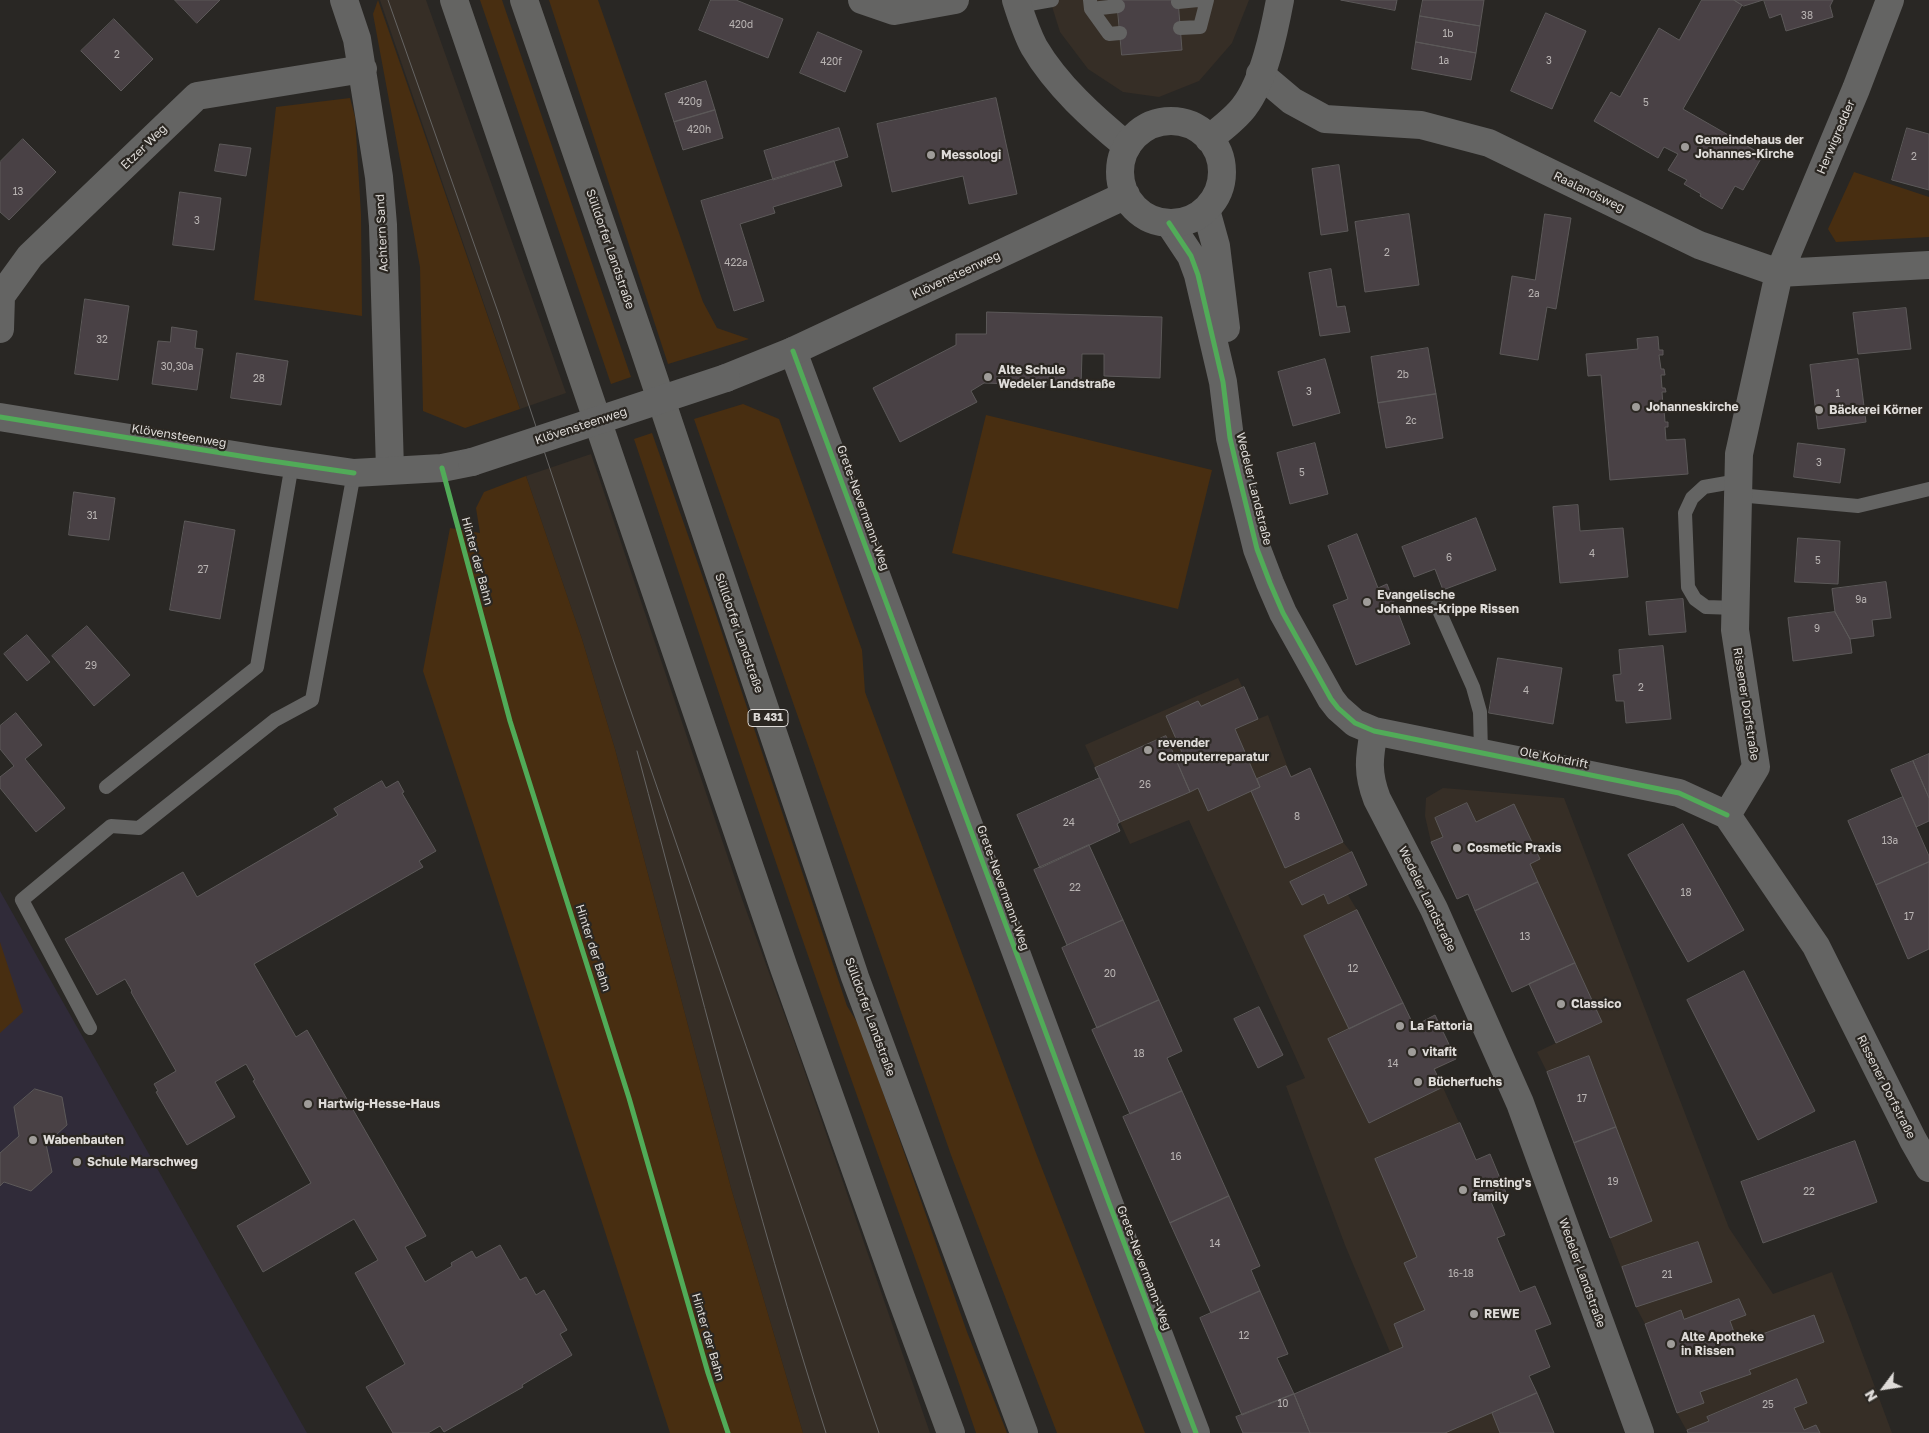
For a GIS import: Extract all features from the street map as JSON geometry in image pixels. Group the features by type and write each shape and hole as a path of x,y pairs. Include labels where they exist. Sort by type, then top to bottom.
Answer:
{"highway":[{"path":"454,0 784,968 898,1292 951,1433"},
{"name":"Sülldorfer Landstraße","path":"524,0 643,346 855,977 1024,1433"}],"street":[{"name":"Achtern Sand","path":"344,0 357,39 363,69 379,177 383,225 390,470"},
{"path":"862,0 894,11 954,0"},
{"path":"1209,138 1244,107 1260,74 1274,32 1280,0"},
{"name":"Herwigredder","path":"1779,273 1856,89 1890,0"},
{"path":"1017,3 1025,28 1035,48 1058,80 1106,128 1127,146"},
{"name":"Etzer Weg","path":"0,329 1,295 30,256 198,96 363,69"},
{"name":"Raalandsweg","path":"1260,74 1292,101 1325,120 1420,125 1489,143 1699,245 1779,273 1929,265"},
{"path":"1176,122 1194,127 1209,138 1218,152 1222,167 1221,183 1216,198 1206,210 1189,220 1169,223 1151,219 1136,209 1126,195 1122,183 1121,170 1122,158 1127,146 1140,132 1157,123 1176,122"},
{"name":"Klövensteenweg","path":"0,417 354,473 442,468 472,462 726,378 793,350 1126,195"},
{"name":"Wedeler Landstraße","path":"1206,210 1216,246 1224,308 1226,343 1223,382"},
{"name":"Wedeler Landstraße","path":"1169,223 1190,256 1198,275 1223,382 1230,438 1257,549 1283,613 1309,661 1338,708 1355,723 1374,731 1369,757 1371,784 1377,800 1434,909 1520,1103 1640,1433"},
{"name":"Rissener Dorfstraße","path":"1779,273 1739,454 1735,630 1756,767 1727,815 1816,946 1913,1140 1929,1168"},
{"name":"Grete-Nevermann-Weg","path":"793,350 1108,1203 1196,1433"},
{"name":"Ole Kohdrift","path":"1374,731 1679,793 1727,815"}],"lane":[{"path":"1017,3 1052,0"},
{"path":"1178,2 1198,0"},
{"path":"1180,28 1200,27 1207,0"},
{"path":"1090,4 1118,6"},
{"path":"1090,4 1109,34 1120,33"},
{"path":"106,787 257,667 292,464"},
{"path":"90,1028 22,900 111,826 139,828 275,720 312,700 354,473"},
{"path":"1736,608 1706,607 1694,599 1688,587 1685,513 1692,498 1704,487 1738,488 1858,506 1929,489"},
{"path":"1437,606 1473,687 1480,712 1481,754"}],"shaded area":[{"path":"378,0 520,409 465,428 423,411 420,267 373,14"},
{"path":"380,0 426,0 566,393 520,409"},
{"path":"480,0 502,0 631,377 611,384"},
{"path":"549,0 598,0 703,302 717,328 749,339 668,364"},
{"path":"1050,0 1249,0 1232,43 1199,81 1159,97 1123,92 1088,69 1060,32"},
{"path":"350,98 355,117 361,214 362,316 254,300 276,107"},
{"path":"1854,172 1929,197 1929,237 1836,242 1828,229"},
{"path":"743,404 779,419 862,650 865,692 1036,1153 1145,1433 1057,1433 951,1155 694,419"},
{"path":"986,415 1212,470 1178,609 952,553"},
{"path":"652,433 714,609 847,1006 860,1027 967,1332 1007,1433 976,1433 796,921 634,439"},
{"path":"591,454 742,899 793,1038 930,1433 803,1433 731,1188 615,749 582,639 526,476"},
{"path":"526,476 582,639 615,749 731,1188 803,1433 670,1433 423,671 450,528 480,533 476,508 484,492"},
{"path":"1238,678 1258,719 1268,715 1291,776 1310,768 1343,842 1351,852 1367,885 1348,895 1414,1026 1435,1015 1456,1059 1435,1070 1476,1160 1490,1154 1507,1195 1491,1202 1505,1235 1497,1239 1520,1292 1535,1286 1551,1324 1535,1331 1550,1367 1529,1376 1554,1433 1424,1433 1345,1245 1286,1086 1305,1078 1189,820 1130,844 1085,745"},
{"path":"1443,788 1564,798 1729,1228 1773,1294 1832,1272 1892,1433 1688,1433 1677,1413 1645,1324 1636,1307 1547,1072 1537,1052 1556,1043 1529,984 1512,992 1468,894 1431,842 1425,816 1426,798"},
{"name":"Schule Marschweg","path":"0,891 307,1433 0,1433"},
{"path":"0,942 23,1012 0,1033"}],"building":[{"path":"175,0 220,0 197,23"},
{"path":"711,0 736,0 783,19 768,58 699,30"},
{"path":"1117,0 1178,0 1182,50 1122,55"},
{"path":"1341,0 1397,0 1395,10"},
{"path":"1423,0 1484,0 1480,26 1420,16"},
{"path":"1702,0 1734,0 1742,5 1683,109 1763,155 1743,190 1735,186 1722,209 1684,184 1687,180 1668,170 1678,154 1664,147 1658,158 1594,121 1611,92 1620,97 1659,28 1679,40"},
{"path":"1734,0 1763,0 1744,6"},
{"path":"1764,0 1833,0 1830,6 1833,17 1786,31 1781,14 1770,18"},
{"path":"1546,13 1586,31 1552,109 1511,91"},
{"path":"1420,16 1480,26 1476,53 1416,42"},
{"path":"114,19 153,59 121,91 81,51"},
{"path":"818,32 862,51 845,92 800,73"},
{"path":"1416,42 1476,53 1471,80 1412,69"},
{"path":"706,81 715,110 674,122 665,94"},
{"path":"996,98 1017,194 969,204 963,176 892,192 877,124"},
{"path":"715,110 723,138 683,150 674,122"},
{"path":"839,128 848,157 773,180 764,151"},
{"path":"1907,128 1929,134 1929,190 1892,180"},
{"path":"23,139 56,172 9,220 0,212 0,162"},
{"path":"220,144 251,148 246,176 215,171"},
{"path":"834,161 842,186 773,207 775,213 740,224 764,301 734,311 701,201"},
{"path":"1339,165 1348,231 1321,235 1312,169"},
{"path":"180,192 221,198 214,250 173,245"},
{"path":"1409,214 1419,285 1365,292 1355,222"},
{"path":"1545,214 1571,218 1556,309 1547,307 1538,360 1500,354 1512,276 1535,280"},
{"path":"1331,269 1337,307 1345,306 1350,332 1320,336 1309,273"},
{"path":"85,299 129,306 118,380 75,374"},
{"path":"1906,308 1911,349 1858,354 1853,313"},
{"name":"Alte Schule Wedeler Landstraße","path":"987,312 1162,317 1160,378 1104,376 1104,354 1082,354 1081,386 984,383 971,391 977,402 900,442 873,388 956,345 956,334 986,334"},
{"path":"172,327 197,331 195,348 203,349 197,390 152,384 158,341 170,342"},
{"name":"Johanneskirche","path":"1658,337 1659,350 1663,350 1663,355 1659,355 1661,369 1664,369 1665,375 1661,375 1662,388 1665,388 1666,392 1662,392 1663,405 1667,405 1667,409 1664,409 1665,422 1668,422 1668,427 1665,427 1666,440 1685,439 1688,474 1610,480 1601,375 1588,376 1586,354 1638,349 1637,339"},
{"path":"1428,348 1436,394 1378,403 1371,357"},
{"path":"237,353 288,361 281,405 231,398"},
{"path":"1325,359 1340,413 1293,426 1278,372"},
{"path":"1858,359 1866,422 1818,429 1810,365"},
{"path":"1436,394 1443,438 1386,448 1378,403"},
{"path":"1315,443 1328,494 1290,504 1277,453"},
{"path":"1798,443 1845,449 1840,483 1794,477"},
{"path":"74,492 115,498 109,540 69,535"},
{"path":"1578,505 1580,531 1623,528 1628,577 1560,583 1553,507"},
{"path":"1476,518 1496,570 1443,590 1435,569 1414,577 1402,547"},
{"path":"185,521 235,530 220,619 170,610"},
{"name":"Evangelische Johannes-Krippe Rissen","path":"1357,534 1378,588 1387,584 1410,644 1356,665 1333,605 1348,599 1328,546"},
{"path":"1798,538 1840,541 1838,584 1795,582"},
{"path":"1886,582 1891,618 1872,620 1874,636 1850,639 1835,612 1832,589"},
{"path":"1683,599 1686,632 1649,635 1646,602"},
{"path":"1835,612 1850,639 1852,653 1793,661 1788,618"},
{"path":"87,626 130,675 94,706 52,656"},
{"path":"27,635 50,662 27,681 4,654"},
{"path":"1663,646 1671,719 1626,723 1624,701 1616,701 1613,675 1621,674 1619,650"},
{"path":"1498,658 1562,668 1553,724 1489,713"},
{"path":"1244,687 1258,719 1235,729 1260,787 1208,811 1198,788 1190,792 1176,760 1184,757 1166,716 1198,701 1201,706"},
{"path":"16,713 42,745 25,759 65,808 36,832 0,788 0,777 14,766 0,749 0,726"},
{"path":"1166,736 1190,792 1120,822 1095,768"},
{"path":"1929,754 1929,798 1913,761"},
{"path":"1913,761 1929,798 1929,821 1916,827 1891,770"},
{"path":"1286,766 1291,777 1310,768 1343,842 1285,868 1251,791 1260,787 1257,779"},
{"path":"1100,778 1120,822 1117,824 1120,831 1040,868 1017,815"},
{"name":"Hartwig-Hesse-Haus","path":"382,781 386,788 398,781 404,792 402,793 436,851 419,861 423,867 254,964 296,1037 307,1030 426,1236 405,1247 425,1282 452,1266 451,1263 472,1251 476,1258 500,1245 520,1280 526,1277 536,1295 544,1290 567,1330 560,1334 572,1355 522,1385 523,1387 444,1432 440,1426 428,1433 393,1433 366,1387 405,1364 355,1273 378,1260 354,1219 263,1272 237,1226 311,1183 253,1081 255,1080 246,1064 215,1082 235,1117 187,1145 156,1092 158,1091 154,1084 176,1071 125,979 97,995 65,939 183,872 197,897 338,815 334,809"},
{"path":"1903,797 1929,856 1929,862 1876,885 1848,821"},
{"path":"1467,803 1476,822 1514,804 1540,859 1530,864 1538,882 1475,911 1468,894 1457,899 1431,842 1443,837 1435,818"},
{"path":"1683,824 1744,930 1688,962 1628,855"},
{"path":"1089,845 1123,920 1067,945 1034,870"},
{"path":"1352,852 1367,885 1328,904 1324,894 1302,905 1290,882"},
{"path":"1929,862 1929,949 1908,959 1876,885"},
{"path":"1538,882 1575,963 1512,992 1475,911"},
{"path":"1357,910 1403,1003 1349,1029 1304,936"},
{"path":"1123,920 1159,1000 1097,1028 1062,948"},
{"path":"1575,963 1602,1022 1556,1043 1529,984"},
{"path":"1744,971 1815,1111 1758,1140 1687,1000"},
{"path":"1159,1000 1182,1051 1167,1058 1182,1091 1130,1114 1092,1030"},
{"path":"1403,1003 1414,1026 1435,1015 1456,1059 1434,1069 1443,1087 1369,1123 1328,1039"},
{"path":"1259,1007 1283,1055 1258,1068 1234,1019"},
{"path":"1589,1056 1616,1127 1574,1143 1547,1072"},
{"name":"Wabenbauten","path":"35,1089 62,1097 67,1125 46,1144 52,1172 31,1191 4,1182 0,1186 0,1153 19,1136 14,1107"},
{"path":"1182,1091 1229,1196 1170,1223 1123,1117"},
{"path":"1460,1123 1476,1160 1490,1154 1507,1195 1491,1202 1505,1235 1497,1238 1520,1292 1535,1286 1551,1324 1535,1330 1550,1367 1529,1376 1537,1393 1445,1433 1310,1433 1294,1394 1403,1347 1394,1324 1425,1310 1404,1263 1417,1257 1375,1159"},
{"path":"1616,1127 1652,1221 1610,1238 1574,1143"},
{"path":"1855,1141 1877,1202 1763,1243 1741,1182"},
{"path":"1229,1196 1260,1266 1251,1270 1260,1291 1211,1313 1170,1223"},
{"path":"1698,1242 1712,1282 1636,1307 1622,1267"},
{"path":"1260,1291 1288,1354 1277,1358 1294,1394 1242,1415 1200,1318"},
{"path":"1739,1299 1746,1315 1730,1321 1738,1343 1814,1315 1824,1342 1749,1370 1751,1374 1700,1392 1704,1403 1677,1413 1645,1324 1681,1310 1684,1319"},
{"path":"1797,1379 1807,1403 1794,1408 1804,1430 1816,1425 1820,1433 1688,1433 1687,1430 1709,1421 1707,1417"},
{"path":"1537,1393 1554,1433 1500,1433 1492,1413"},
{"path":"1294,1394 1310,1433 1243,1433 1236,1417"}],"tram line":[{"path":"388,0 498,312 613,659 879,1433"},
{"path":"637,751 751,1178 826,1433"}],"cycle path":[{"path":"1169,223 1191,256 1198,275 1223,382 1230,438 1257,549 1283,613 1331,699 1338,708 1355,723 1374,731 1679,793 1727,815"},
{"path":"793,351 1196,1433"},
{"path":"0,417 354,473"},
{"name":"Hinter der Bahn","path":"442,468 510,721 629,1098 708,1373 728,1433"}],"place":[{"name":"Gemeindehaus der Johannes-Kirche","path":"1685,147"},
{"name":"Messologi","path":"931,155"},
{"name":"Alte Schule Wedeler Landstraße","path":"988,377"},
{"name":"Johanneskirche","path":"1636,407"},
{"name":"Bäckerei Körner","path":"1819,410"},
{"name":"Evangelische Johannes-Krippe Rissen","path":"1367,602"},
{"name":"revender Computerreparatur","path":"1148,750"},
{"name":"Cosmetic Praxis","path":"1457,848"},
{"name":"Classico","path":"1561,1004"},
{"name":"La Fattoria","path":"1400,1026"},
{"name":"vitafit","path":"1412,1052"},
{"name":"Bücherfuchs","path":"1418,1082"},
{"name":"Hartwig-Hesse-Haus","path":"308,1104"},
{"name":"Wabenbauten","path":"33,1140"},
{"name":"Schule Marschweg","path":"77,1162"},
{"name":"Ernsting's family","path":"1463,1190"},
{"name":"REWE","path":"1474,1314"},
{"name":"Alte Apotheke in Rissen","path":"1671,1344"}]}
